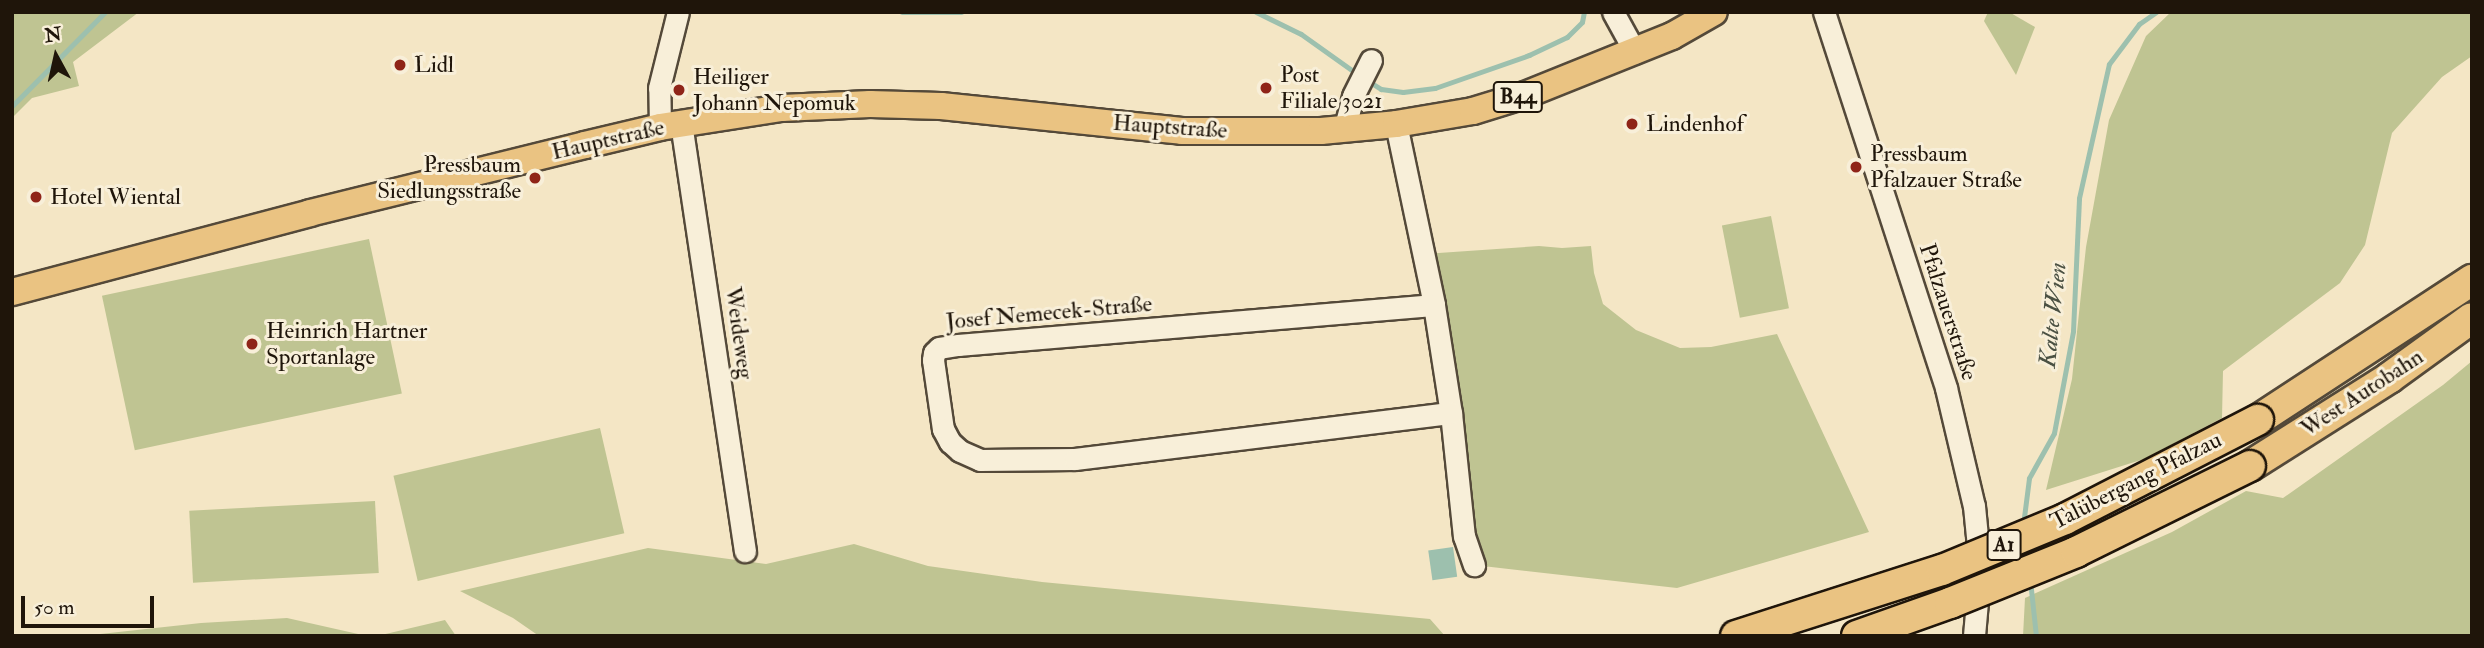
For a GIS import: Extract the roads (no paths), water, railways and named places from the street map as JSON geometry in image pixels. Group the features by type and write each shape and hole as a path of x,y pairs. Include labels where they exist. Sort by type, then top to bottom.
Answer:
{"highway":[{"name":"West Autobahn","path":"2258,420 2472,280"},
{"name":"West Autobahn","path":"2250,466 2389,378 2472,318"},
{"name":"Talübergang Pfalzau","path":"1736,636 1942,570 2065,519 2258,420"},
{"name":"Talübergang Pfalzau","path":"1857,636 1950,603 2076,552 2250,466"}],"main road":[{"name":"Hauptstraße","path":"12,292 310,213 671,125 782,108 870,104 941,106 1182,131 1344,130 1396,124 1473,111 1525,95 1672,36 1714,12"}],"street":[{"name":"Weideweg","path":"678,12 659,88 671,125 745,551"},
{"path":"1613,12 1635,52"},
{"name":"Pfalzauerstraße","path":"1824,12 1946,388 1974,506 1980,566 1974,636"},
{"path":"1344,130 1353,96 1371,60"},
{"path":"1396,124 1434,305 1451,413 1464,536 1474,565"},
{"name":"Josef Nemecek-Straße","path":"1434,305 939,348 934,353 933,360 943,429 950,442 960,451 980,460 1075,459 1451,413"}],"waterway":[{"path":"12,106 105,12"},
{"path":"902,12 961,12"},
{"path":"1256,12 1301,34 1357,74"},
{"path":"1365,79 1381,89 1403,92 1435,88 1529,55 1567,37 1582,22 1584,12"},
{"name":"Kalte Wien","path":"2023,525 2029,478 2054,433 2073,331 2079,198 2109,64 2139,24 2156,12"},
{"name":"Kalte Wien","path":"2030,580 2036,636"}],"place":[{"name":"Lidl","path":"400,65"},
{"name":"Post Filiale 3021","path":"1266,88"},
{"name":"Heiliger Johann Nepomuk","path":"679,90"},
{"name":"Lindenhof","path":"1632,124"},
{"name":"Pressbaum Pfalzauer Straße","path":"1856,167"},
{"name":"Pressbaum Siedlungsstraße","path":"535,178"},
{"name":"Hotel Wiental","path":"36,197"},
{"name":"Heinrich Hartner Sportanlage","path":"252,344"}]}
